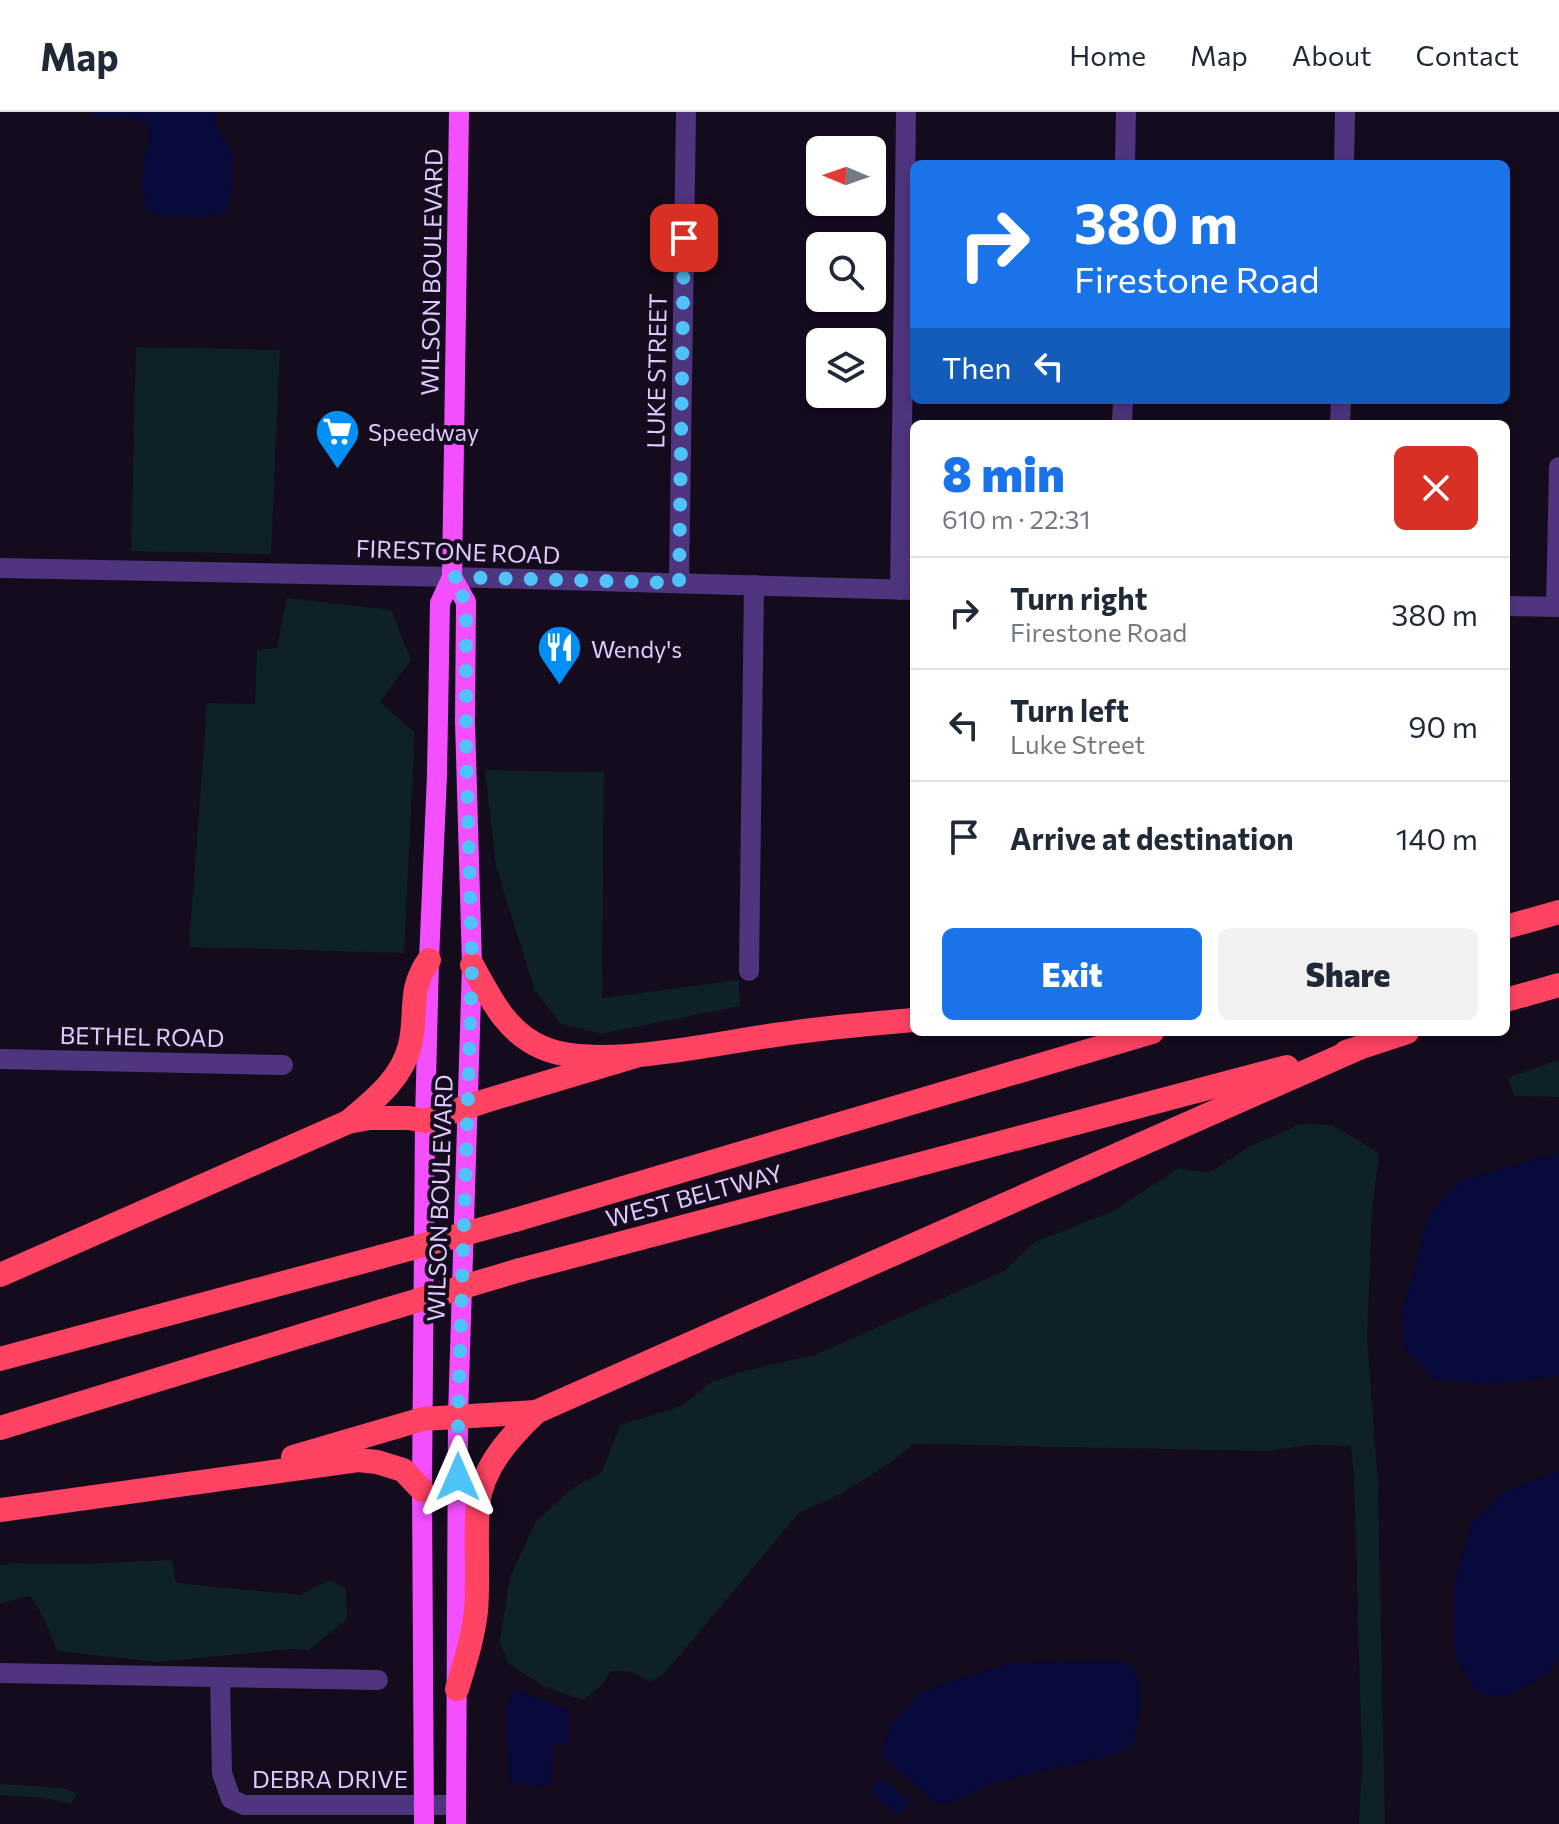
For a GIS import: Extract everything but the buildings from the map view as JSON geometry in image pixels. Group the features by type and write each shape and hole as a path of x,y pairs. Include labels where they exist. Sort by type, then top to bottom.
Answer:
{"highway":[{"path":"1510,926 1559,912"},
{"path":"348,1122 377,1098 396,1076 405,1059 411,1043 416,985 429,960"},
{"path":"472,965 503,1018 520,1034 541,1047 583,1057 639,1055 802,1031 910,1020"},
{"path":"1510,999 1559,985"},
{"name":"WEST BELTWAY","path":"0,1359 515,1220 1138,1036"},
{"name":"WEST BELTWAY","path":"0,1428 520,1270 1395,1036"},
{"path":"457,1689 474,1633 478,1502 495,1459 512,1435 536,1412 1359,1048"},
{"path":"0,1275 348,1122 370,1118 425,1121 639,1055"},
{"path":"234,1477 423,1419 536,1412"},
{"path":"0,1510 358,1460 403,1470 422,1490"}],"main road":[{"name":"WILSON BOULEVARD","path":"424,1814 422,1490 425,1121 440,603 452,577 459,112"},
{"name":"WILSON BOULEVARD","path":"452,577 466,602 472,965 458,1416 456,1814"}],"street":[{"name":"LUKE STREET","path":"679,583 686,112"},
{"path":"906,112 907,590"},
{"path":"1125,160 1126,112"},
{"path":"1344,160 1345,112"},
{"path":"1510,606 1558,607 1559,467"},
{"name":"FIRESTONE ROAD","path":"0,568 907,590"},
{"path":"749,971 754,585"},
{"name":"BETHEL ROAD","path":"0,1059 283,1065"},
{"path":"0,1673 378,1680"},
{"name":"DEBRA DRIVE","path":"220,1678 222,1773 231,1799 244,1805 456,1814"}],"shaded area":[{"path":"90,112 215,112 217,125 232,156 228,208 221,214 204,217 166,217 151,213 145,204 143,189 149,137 147,128 141,119 97,118"},
{"path":"136,347 280,350 271,554 131,551"},
{"path":"287,598 391,610 411,660 380,702 415,733 404,953 189,947 207,703 255,704 257,650 277,648"},
{"path":"485,770 604,772 602,998 739,980 740,1006 601,1034 561,1024 535,991 496,866"},
{"path":"1559,1060 1559,1097 1514,1096 1507,1078"},
{"path":"1301,1124 1332,1125 1379,1153 1372,1212 1367,1337 1378,1484 1385,1824 1359,1824 1362,1761 1351,1446 1312,1445 1266,1451 912,1444 893,1461 841,1494 799,1513 663,1675 649,1682 631,1672 610,1672 602,1685 583,1700 545,1687 508,1663 500,1641 510,1577 536,1521 574,1487 602,1472 620,1425 682,1406 711,1382 815,1355 1004,1271 1035,1242 1115,1210 1179,1168 1209,1173 1248,1147"},
{"path":"1559,1153 1559,1376 1487,1385 1433,1379 1403,1347 1401,1313 1429,1213 1460,1180"},
{"path":"1559,1470 1559,1656 1548,1674 1511,1695 1489,1696 1474,1689 1454,1654 1454,1583 1472,1522 1504,1492"},
{"path":"172,1560 176,1583 300,1595 330,1580 346,1588 347,1619 309,1650 291,1649 158,1662 57,1651 44,1618 30,1596 0,1604 0,1565"},
{"path":"1120,1661 1132,1665 1139,1685 1139,1718 1131,1749 988,1784 949,1804 935,1803 887,1761 881,1750 889,1726 921,1692 1009,1663"},
{"path":"516,1689 569,1711 569,1744 553,1745 551,1786 511,1784 509,1781 507,1719 511,1696"},
{"path":"882,1778 910,1801 898,1816 870,1793 874,1783"},
{"path":"0,1784 64,1788 77,1794 71,1804 44,1798 0,1795"}],"place":[{"name":"Speedway","path":"337,470"},
{"name":"Wendy's","path":"560,687"}],"route":[{"path":"458,1477 472,965 467,827 466,602 452,577 679,583 684,238"}]}
